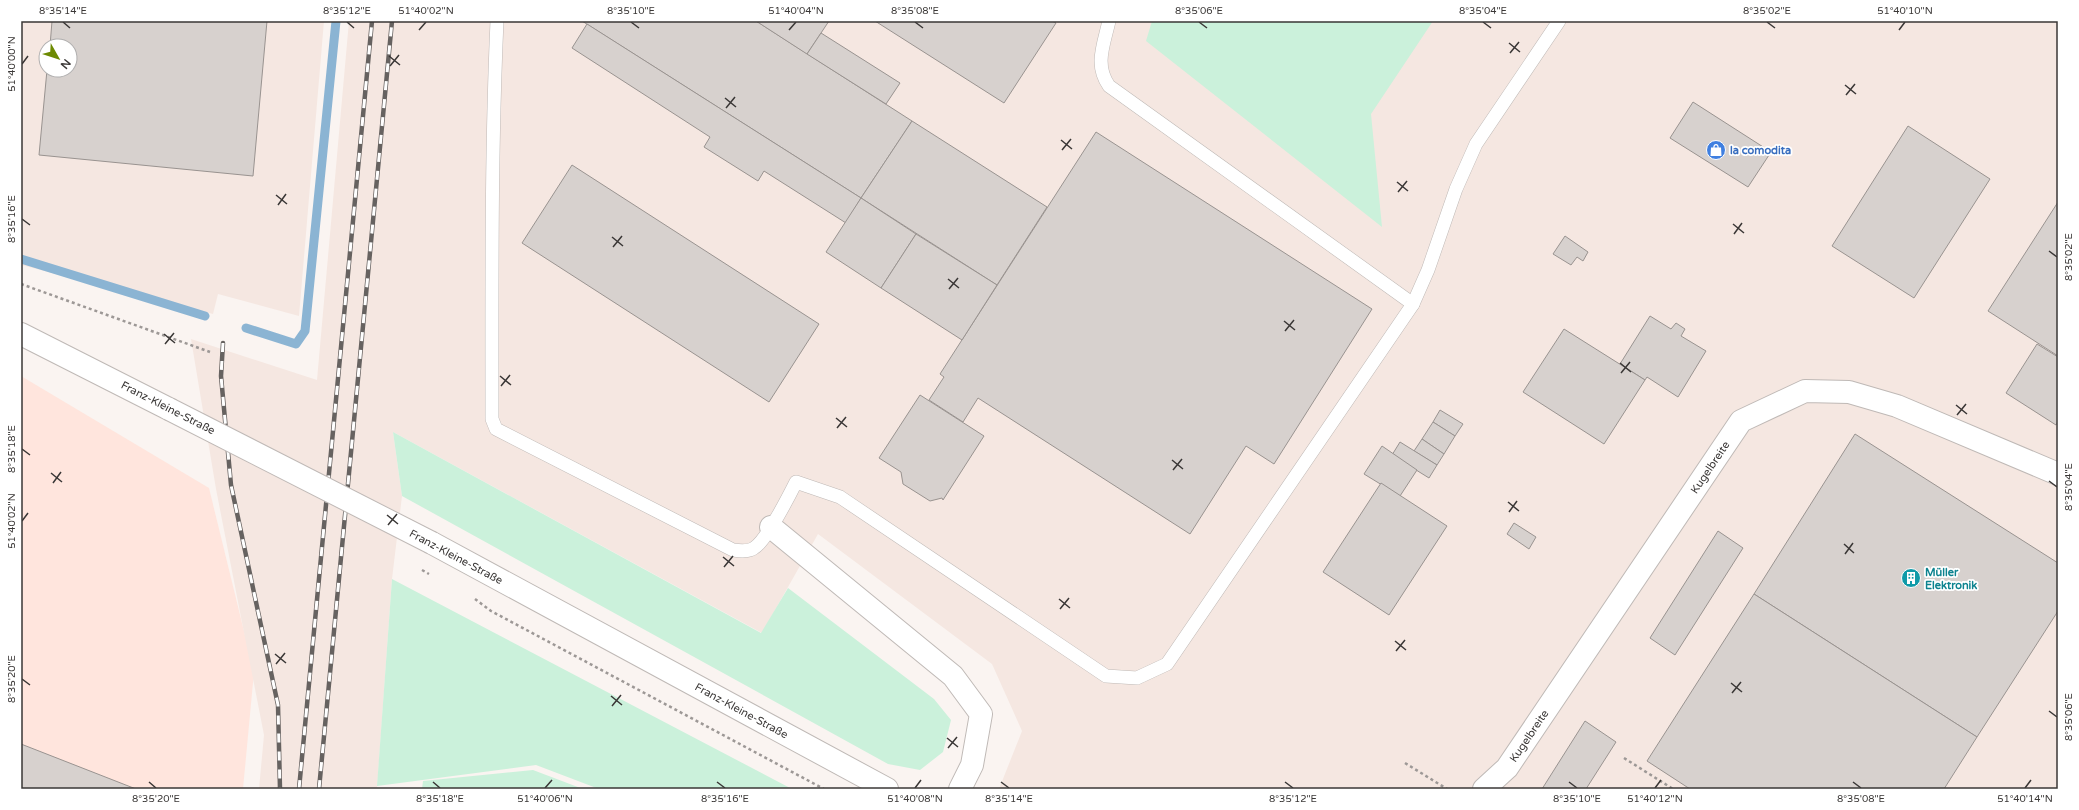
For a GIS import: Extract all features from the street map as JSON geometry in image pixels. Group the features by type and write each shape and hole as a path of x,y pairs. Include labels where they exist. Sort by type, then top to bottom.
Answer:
{"street":[{"name":"Franz-Kleine-Straße","path":"21,334 432,543 886,789"},
{"name":"Kugelbreite","path":"1484,789 1507,768 1741,421 1805,391 1849,392 1898,406 2058,474"},
{"path":"771,527 953,676 981,714 972,765 960,789"}],"lane":[{"path":"497,21 494,98 492,324 492,419 496,429 733,550 743,552 755,548 771,527 796,482 840,497 1106,676 1137,678 1167,664 1413,304 1428,270 1456,189 1476,144 1559,21"},
{"path":"1109,21 1100,65 1104,79 1109,86 1413,304"}],"path":[{"path":"21,284 210,352"},
{"path":"429,574 436,578"},
{"path":"474,598 491,611 824,789"},
{"path":"1624,758 1673,789"},
{"path":"1405,763 1447,789"}],"shaded area":[{"path":"21,21 324,21 299,316 218,294 213,314 21,265"},
{"path":"349,21 2058,21 2058,789 999,789 1022,731 992,664 818,534 762,633 393,432 402,496 392,579 377,789 259,789 264,735 216,489 191,339 317,380"},
{"path":"21,376 209,488 254,672 243,789 21,789"}],"green space":[{"path":"1152,21 1433,21 1371,114 1382,227 1146,41"},
{"path":"393,432 761,633 788,588 934,699 951,720 943,752 920,770 888,764 402,496"},
{"path":"392,579 792,789 599,789 536,765 377,786"},
{"path":"533,770 583,789 422,789 423,781"}],"building":[{"path":"52,21 267,21 253,176 39,155 46,78 78,78 78,38 51,38"},
{"path":"582,21 756,21 912,121 861,198"},
{"path":"756,21 829,21 807,54"},
{"path":"875,21 1052,21 1056,23 1004,103"},
{"path":"587,24 861,198 846,223 764,171 758,181 704,147 710,137 572,48"},
{"path":"821,33 900,83 886,104 807,54"},
{"path":"1693,102 1771,152 1748,187 1670,138"},
{"path":"912,121 1047,207 997,285 861,198"},
{"path":"1908,126 1990,179 1914,298 1832,246"},
{"path":"1096,132 1372,309 1274,464 1246,446 1190,534 978,398 963,422 929,400 944,377 940,374"},
{"path":"572,165 819,324 769,402 522,243"},
{"path":"861,198 916,234 881,288 826,252"},
{"path":"2058,202 2058,356 1988,311"},
{"path":"916,234 997,285 962,340 881,288"},
{"path":"1565,236 1588,252 1583,261 1577,257 1571,265 1553,254"},
{"path":"1650,316 1671,329 1676,323 1685,329 1681,336 1706,351 1678,397 1647,377 1645,380 1620,364"},
{"path":"1564,329 1645,380 1604,444 1523,392"},
{"path":"2037,344 2058,357 2058,421 2056,425 2006,393"},
{"path":"920,395 984,436 943,500 942,498 930,501 903,484 901,472 879,458"},
{"path":"1440,410 1463,424 1455,436 1433,422"},
{"path":"1433,422 1455,436 1444,454 1422,439"},
{"name":"Müller Elektronik","path":"1855,434 2058,563 2058,611 1977,737 1754,594"},
{"path":"1422,439 1444,454 1437,465 1414,451"},
{"path":"1400,442 1437,465 1429,478 1392,455"},
{"path":"1382,446 1417,470 1400,496 1364,474"},
{"path":"1381,483 1447,526 1389,615 1323,572"},
{"path":"1514,523 1536,537 1529,549 1507,534"},
{"path":"1718,531 1743,548 1675,655 1650,638"},
{"path":"1754,594 1977,737 1944,789 1690,789 1647,761"},
{"path":"1585,721 1616,742 1586,789 1542,789"},
{"path":"21,744 136,789 21,789"}],"waterway":[{"path":"246,328 296,344 305,331 336,21"},
{"path":"21,259 205,316"}],"railway":[{"path":"299,789 372,21"},
{"path":"319,789 392,21"},
{"path":"223,343 221,376 231,485 278,705 280,789"}],"place":[{"name":"la comodita","path":"1716,150"},
{"name":"Müller Elektronik","path":"1911,578"}]}
